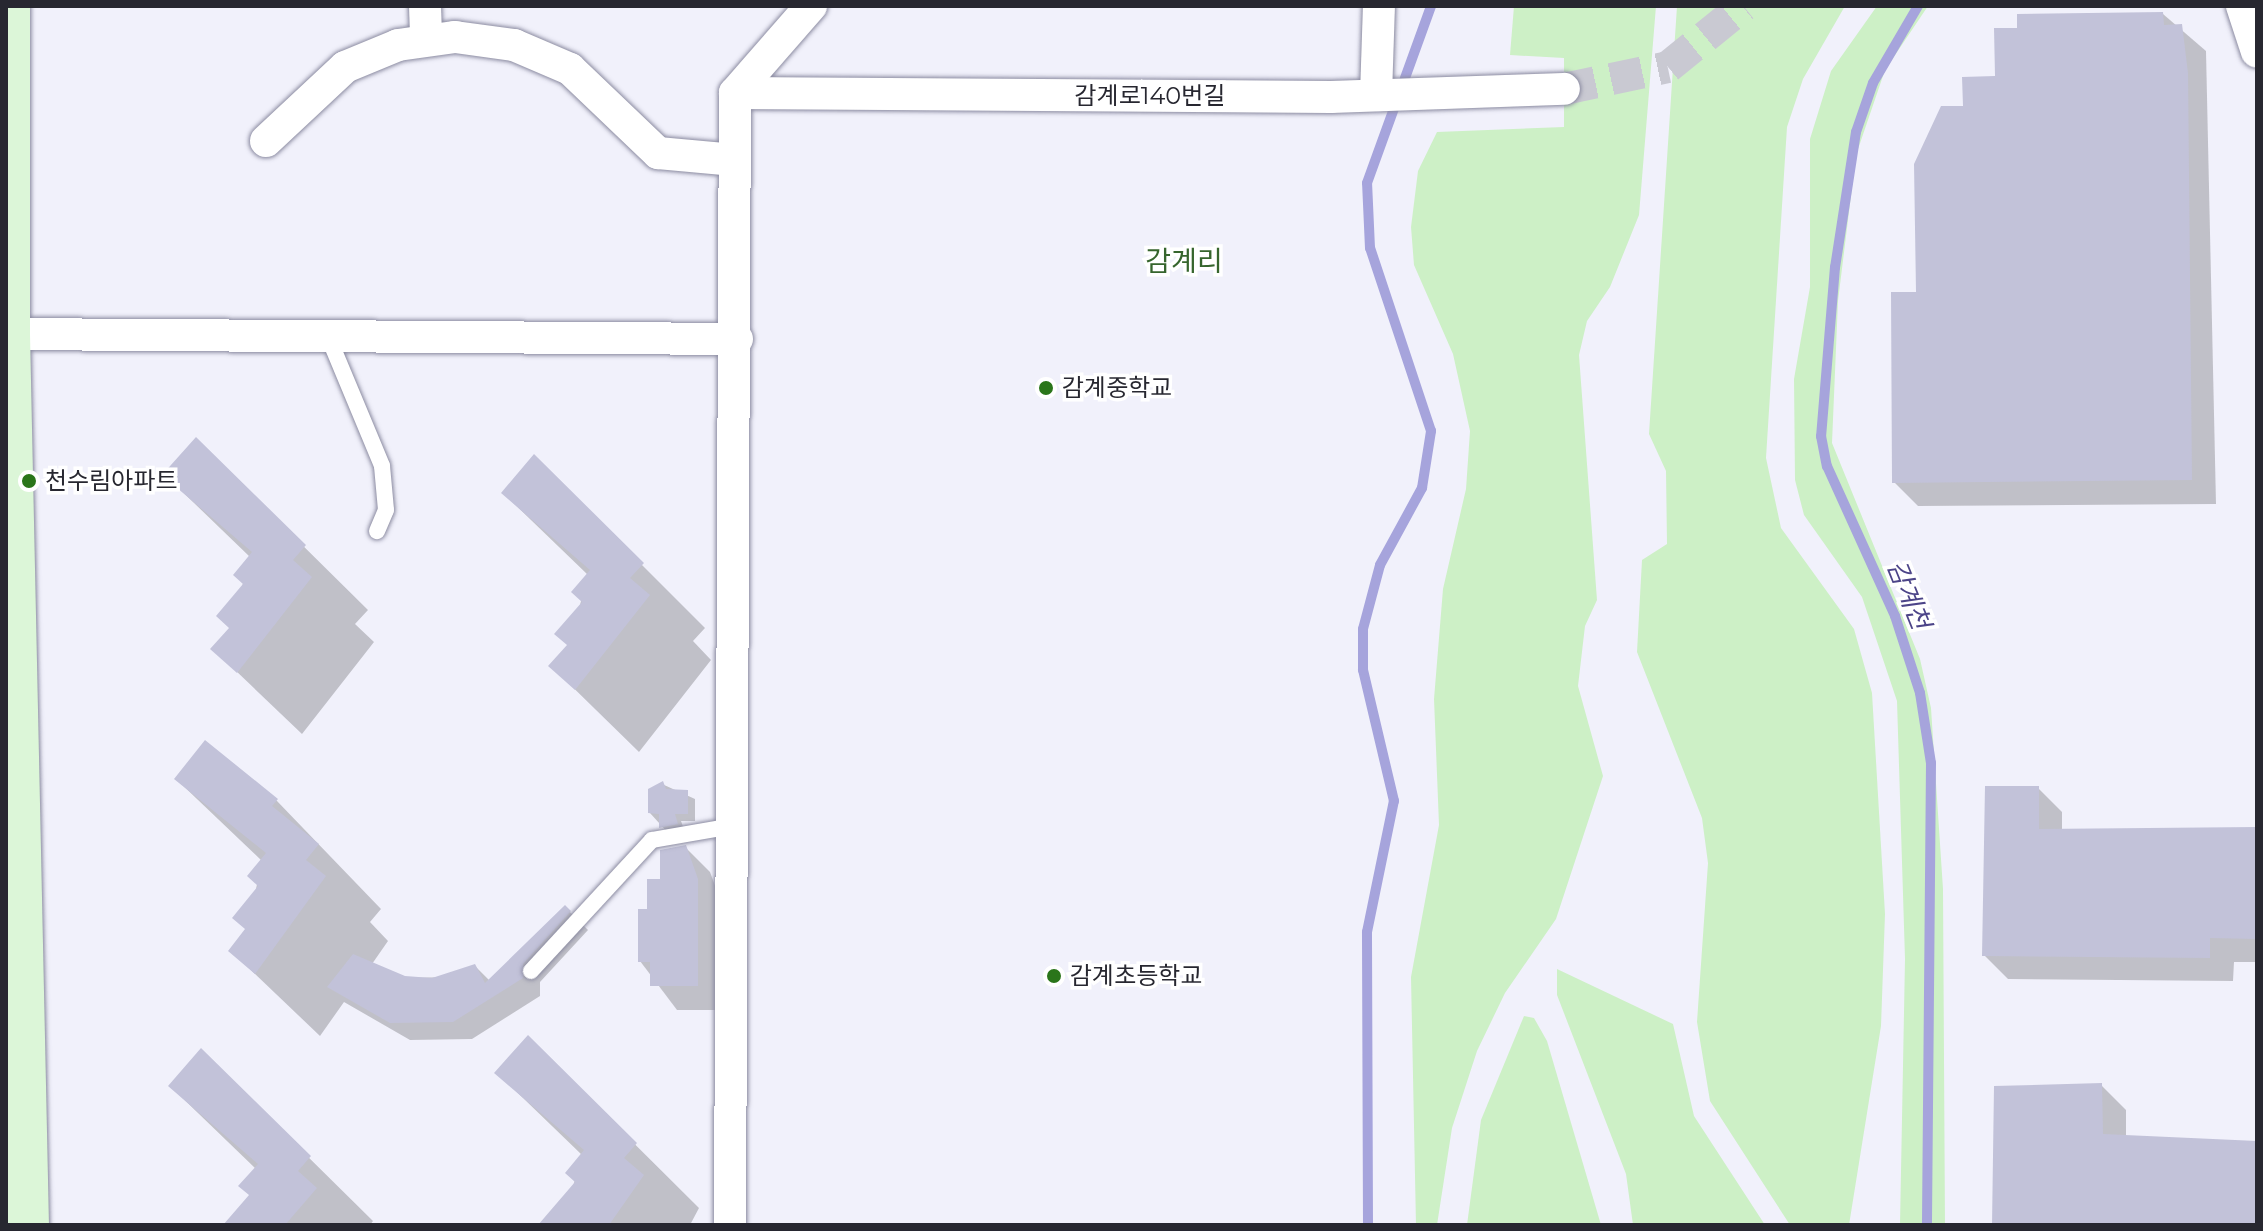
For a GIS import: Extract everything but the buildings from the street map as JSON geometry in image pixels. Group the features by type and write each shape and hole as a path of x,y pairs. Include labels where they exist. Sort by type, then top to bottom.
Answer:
{"main road":[{"path":"8,6 8,334 27,1225"}],"street":[{"path":"425,6 426,39"},
{"path":"730,1225 737,339 735,93 811,6"},
{"path":"1376,95 1379,6"},
{"path":"2242,6 2257,52"},
{"path":"266,141 345,67 426,39 485,39 543,55 570,69 658,153 735,160"},
{"name":"감계로140번길","path":"735,93 1331,97 1564,89"},
{"path":"8,334 737,339"}],"lane":[{"path":"328,336 382,466 386,510 377,531"},
{"path":"531,971 652,840 733,826"}],"green space":[{"path":"1514,6 1656,6 1639,215 1610,287 1587,321 1579,355 1597,600 1585,626 1578,686 1603,776 1556,919 1505,993 1477,1051 1452,1128 1437,1225 1416,1225 1411,977 1439,825 1434,699 1443,589 1466,489 1470,431 1453,354 1414,265 1411,227 1418,171 1437,132 1564,127 1564,58 1510,55"},
{"path":"1677,6 1845,6 1803,79 1787,127 1766,458 1781,528 1854,629 1872,693 1885,914 1881,1026 1849,1225 1790,1225 1710,1101 1697,1022 1708,863 1702,818 1637,652 1642,560 1667,544 1666,471 1649,434"},
{"path":"1877,6 1928,6 1885,70 1856,155 1838,301 1832,443 1920,659 1931,708 1943,889 1945,1225 1900,1225 1905,959 1897,701 1862,597 1804,515 1795,480 1794,379 1810,287 1810,139 1831,71"},
{"path":"1557,969 1673,1024 1694,1116 1765,1225 1633,1225 1626,1174 1557,995"},
{"path":"1524,1016 1534,1018 1547,1041 1601,1225 1467,1225 1481,1120"}],"waterway":[{"path":"1368,1225 1367,932 1394,801 1363,670 1363,629 1380,565 1422,488 1431,431 1370,248 1367,183 1431,6"},
{"name":"감계천","path":"1918,6 1873,83 1856,132 1835,267 1821,436 1827,466 1895,616 1920,693 1931,763 1927,1225"}],"tunnel":[{"path":"1564,89 1668,67 1743,6"}],"place":[{"name":"감계중학교","path":"1046,388"},
{"name":"천수림아파트","path":"29,481"},
{"name":"감계초등학교","path":"1054,976"}],"district":[{"name":"감계리","path":"1184,261"}]}
